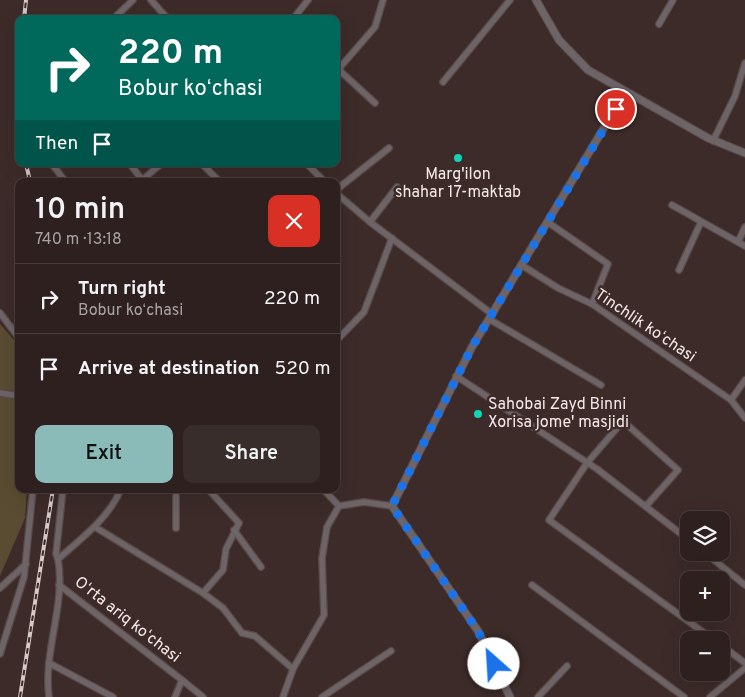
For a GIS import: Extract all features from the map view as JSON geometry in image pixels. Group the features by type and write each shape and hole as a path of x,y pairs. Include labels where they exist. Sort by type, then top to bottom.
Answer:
{"street":[{"path":"117,15 133,0"},
{"path":"151,0 164,15"},
{"path":"296,15 308,0"},
{"path":"340,68 375,27 383,0"},
{"path":"443,82 510,0"},
{"path":"536,0 558,40 572,57 588,70 625,93 713,141 745,153"},
{"path":"659,24 673,0"},
{"path":"713,141 735,96 745,63"},
{"path":"340,73 376,103"},
{"path":"392,506 456,376 490,316 523,266 625,93"},
{"path":"340,189 389,148"},
{"path":"54,167 63,178"},
{"path":"132,167 140,178"},
{"path":"145,178 158,167"},
{"path":"205,167 216,178"},
{"path":"310,167 321,178"},
{"path":"370,222 397,187"},
{"path":"340,196 370,222 490,316 601,385"},
{"path":"672,205 745,246"},
{"path":"679,270 701,222"},
{"path":"549,223 608,264 592,304"},
{"path":"738,242 745,226"},
{"path":"340,337 364,312 392,238"},
{"name":"Tinchlik koʻchasi","path":"523,266 558,288 592,304 731,400 745,418"},
{"path":"0,313 15,333"},
{"path":"456,376 587,463 680,533"},
{"path":"731,400 745,380"},
{"path":"0,393 15,395"},
{"path":"646,506 678,470 623,421 587,463 549,520 702,631"},
{"path":"0,654 26,564 33,493"},
{"path":"60,585 56,554 63,493"},
{"path":"58,559 95,527 114,503 119,493"},
{"path":"176,493 176,528"},
{"path":"202,593 223,570 226,549 238,523 212,493"},
{"path":"327,493 339,506"},
{"path":"339,506 364,502 392,506 478,631 510,697"},
{"path":"283,697 293,669 324,615 322,558 327,527 339,506"},
{"path":"95,527 223,608 242,633 255,636 293,669"},
{"path":"234,530 261,567"},
{"path":"715,561 745,585"},
{"path":"0,588 26,564"},
{"name":"Oʻrta ariq koʻchasi","path":"49,697 49,663 60,585 182,680 175,697"},
{"path":"532,585 684,697"},
{"path":"322,697 331,694 391,651"},
{"path":"730,651 745,662"},
{"path":"49,663 113,697"},
{"path":"538,697 567,666"},
{"path":"710,697 745,668"},
{"path":"182,680 203,697"}],"shaded area":[{"path":"0,324 15,341 15,493 27,493 25,518 0,576"}],"railway":[{"path":"24,15 26,0"},
{"path":"27,167 29,178"},
{"path":"20,697 52,493"}],"place":[{"name":"Marg'ilon shahar 17-maktab","path":"458,158"},
{"name":"Sahobai Zayd Binni Xorisa jome' masjidi","path":"478,414"}],"route":[{"path":"494,664 478,631 392,506 472,347 523,266 616,109"}]}
